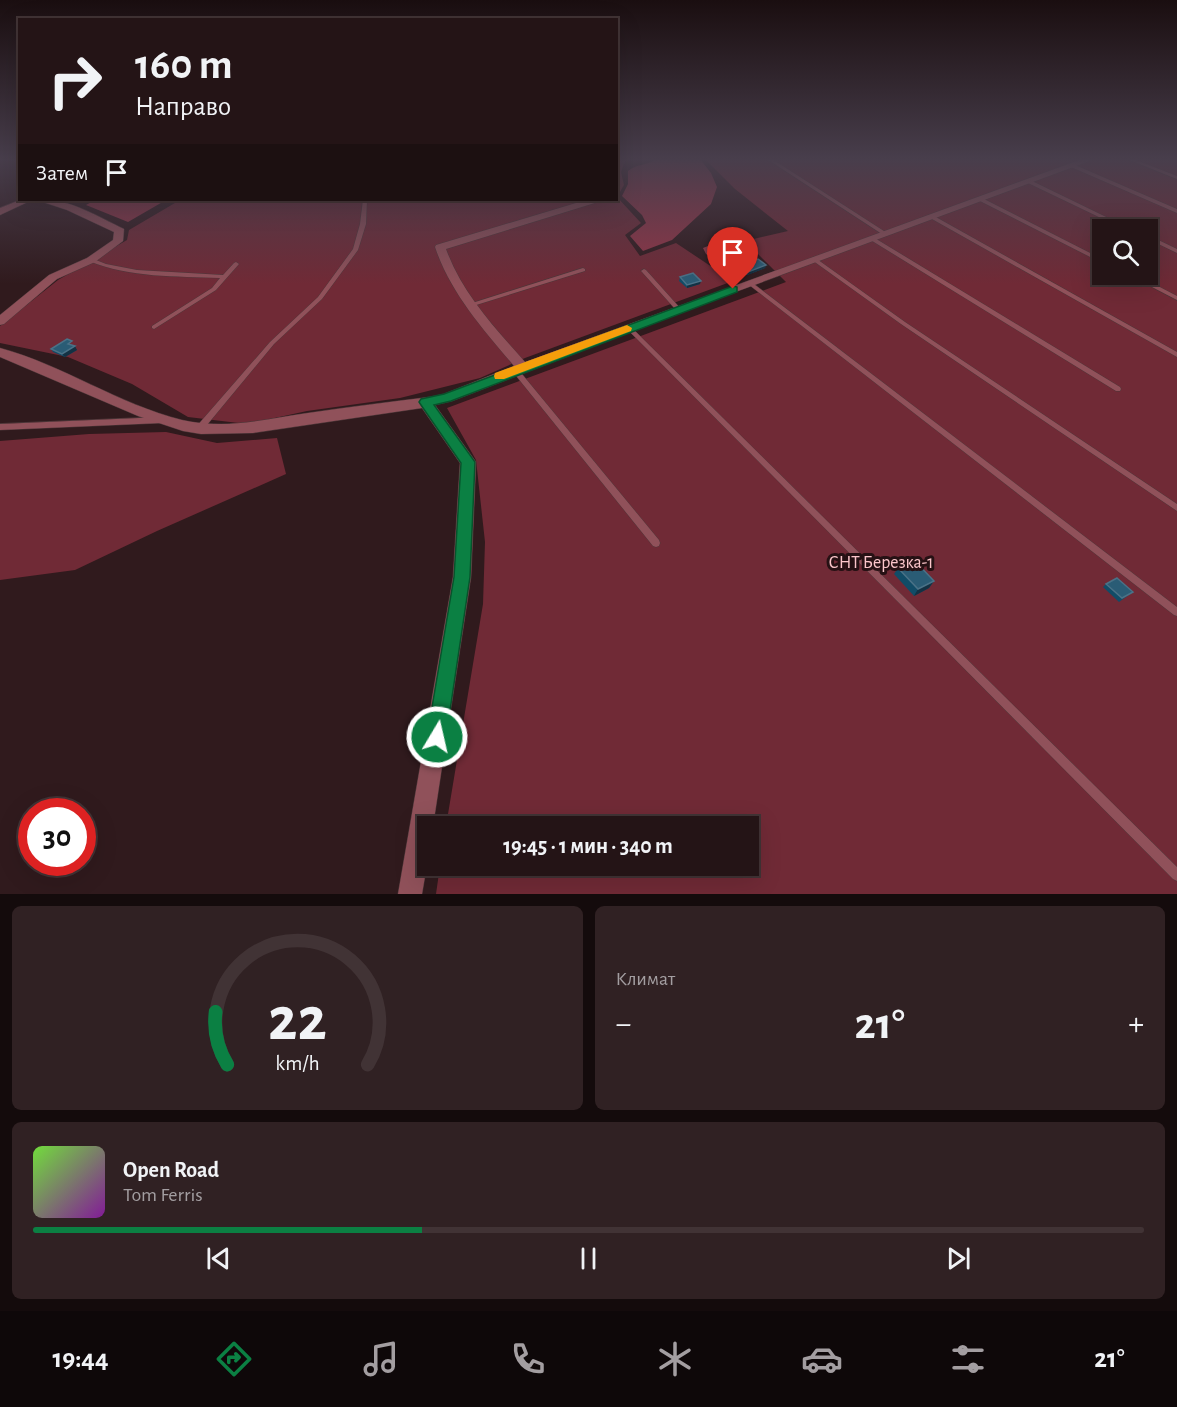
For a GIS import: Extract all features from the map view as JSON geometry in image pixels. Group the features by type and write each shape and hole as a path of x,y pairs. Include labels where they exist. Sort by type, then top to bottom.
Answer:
{"street":[{"path":"0,212 25,201"},
{"path":"0,321 53,278 91,260 118,240 120,231 71,208 46,201"},
{"path":"519,369 452,276 440,247 592,201"},
{"path":"0,352 164,420 199,429 245,430 308,418 447,398 678,309 884,233 980,201"},
{"path":"410,894 462,577 468,462 425,402"}],"lane":[{"path":"199,429 272,343 320,298 356,249 363,224 366,201"},
{"path":"834,201 884,233"},
{"path":"983,201 1092,256"},
{"path":"1069,201 1108,219"},
{"path":"1151,201 1177,212"},
{"path":"934,218 1177,355"},
{"path":"871,238 1118,389"},
{"path":"1158,242 1177,251"},
{"path":"814,259 903,323 1177,508"},
{"path":"91,260 100,265 146,272 224,277"},
{"path":"154,327 214,289 236,264"},
{"path":"471,305 583,270"},
{"path":"644,271 678,309"},
{"path":"750,283 1177,612"},
{"path":"1152,285 1177,298"},
{"path":"628,328 1177,875"},
{"path":"519,369 656,543"},
{"path":"0,427 164,420"}],"green space":[{"path":"178,201 620,201 641,223 625,235 640,256 676,243 733,281 525,358 480,378 400,398 307,411 247,424 188,417 132,384 68,357 0,343 0,326 58,280 127,240 129,230"},
{"name":"СНТ Березка-1","path":"750,201 1177,201 1177,894 436,894 439,876 759,876 759,816 448,816 483,604 485,542 476,460 447,408 786,282 745,241 788,231"},
{"path":"166,432 217,443 277,438 286,474 75,570 0,580 0,441 89,434"}],"shaded area":[{"path":"93,201 164,201 128,222 86,205"},
{"path":"627,201 712,201 672,240 643,251 630,236 646,223 642,215"},
{"path":"713,244 732,247 748,259 745,263 725,267 706,254 703,248"}],"building":[{"path":"758,259 766,265 748,272 740,266"},
{"path":"693,273 701,281 687,285 680,277"},
{"path":"67,339 72,341 68,344 75,346 62,354 51,349"},
{"path":"914,560 934,581 918,589 898,568"},
{"path":"1117,578 1133,592 1122,598 1106,584"}],"slow traffic":[{"path":"500,376 627,328"}],"route":[{"path":"437,737 462,577 468,462 425,402 447,398 522,367 733,289"}]}
